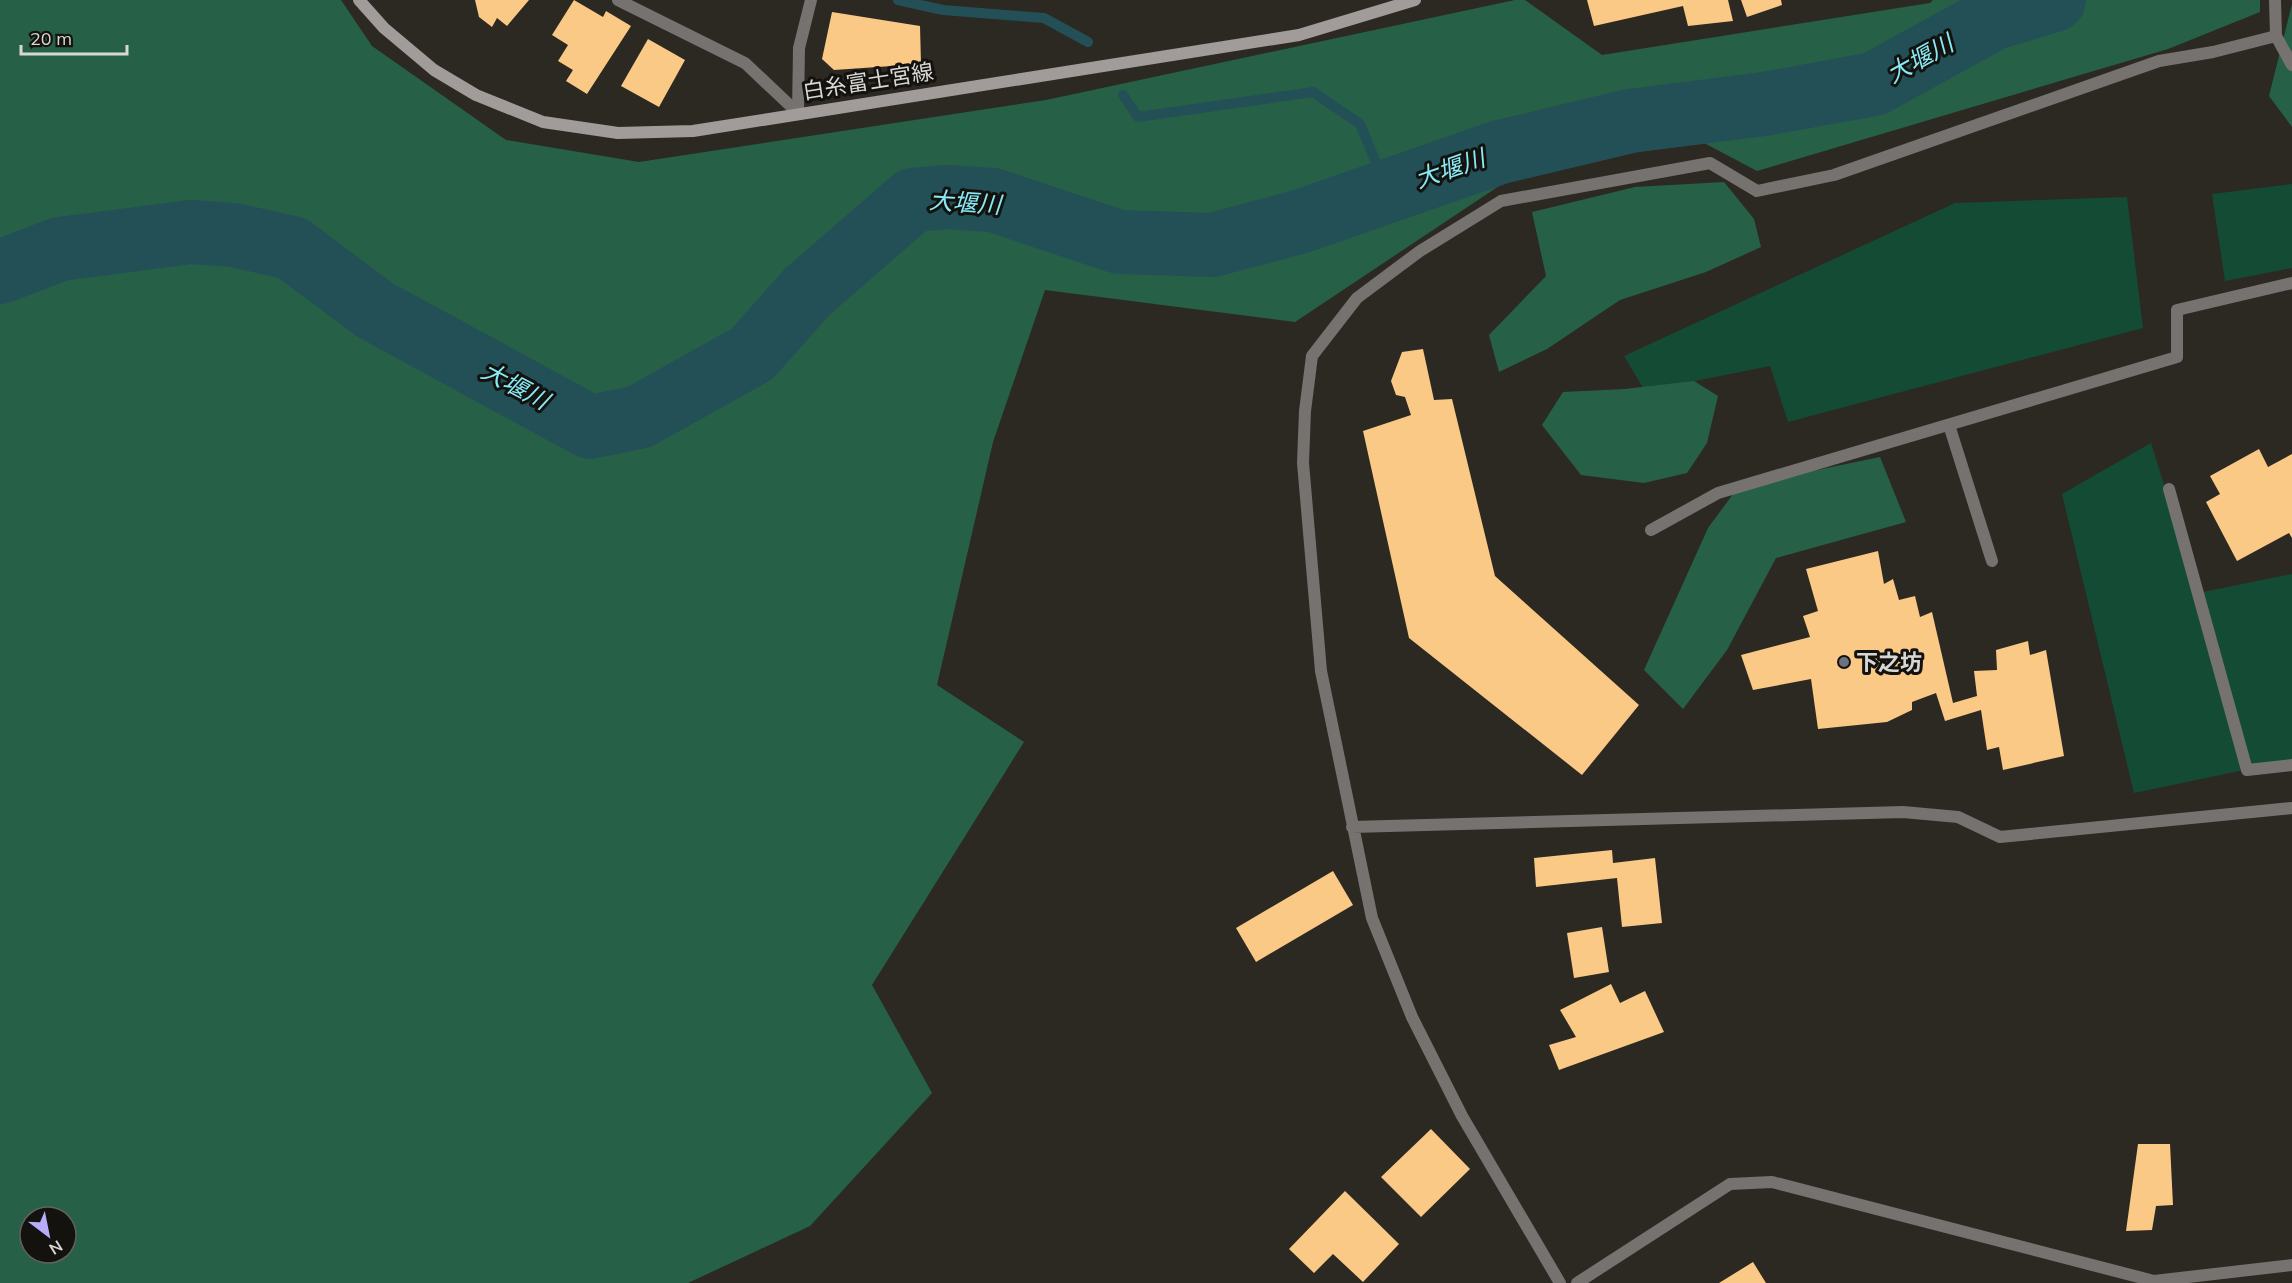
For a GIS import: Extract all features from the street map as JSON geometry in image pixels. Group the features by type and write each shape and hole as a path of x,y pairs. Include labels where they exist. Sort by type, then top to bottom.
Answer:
{"main road":[{"name":"白糸富士宮線","path":"359,0 384,28 434,70 476,95 543,122 618,133 693,131 1299,35 1415,0"}],"street":[{"path":"618,0 745,63 798,113"},
{"path":"798,113 799,48 811,0"},
{"path":"2276,0 2276,36 2292,65"},
{"path":"1560,1283 1467,1124 1412,1017 1372,918 1321,671 1303,463 1305,411 1312,356 1357,298 1420,251 1501,201 1710,163 1757,191 1834,175 2159,61 2276,36"},
{"path":"1651,530 1718,493 2177,357 2177,310 2292,283"},
{"path":"1949,425 1992,561"},
{"path":"2169,489 2247,770 2292,765"},
{"path":"1352,827 1904,812 1958,817 2000,837 2292,808"},
{"path":"1577,1283 1730,1184 1772,1182 2154,1281 2292,1265"}],"green space":[{"path":"0,0 341,0 372,46 506,140 639,162 1046,100 1515,0 1525,0 1602,55 1930,3 1933,0 2260,0 2260,12 2168,49 1757,171 1691,136 1508,180 1295,322 1045,290 993,442 937,685 1024,742 872,985 932,1093 810,1226 688,1283 0,1283"},
{"path":"2292,4 2292,127 2269,96"},
{"path":"1724,182 1754,219 1761,247 1706,272 1620,300 1547,349 1499,372 1489,335 1546,276 1532,212 1635,187"},
{"path":"2292,184 2292,268 2225,281 2212,194"},
{"path":"2127,197 2143,328 1788,422 1770,366 1645,391 1624,356 1955,203"},
{"path":"1694,381 1718,396 1707,443 1687,473 1644,483 1581,475 1542,425 1563,392 1625,389"},
{"path":"2151,443 2198,593 2292,574 2292,760 2134,793 2062,494"},
{"path":"1880,457 1906,522 1776,558 1727,650 1683,709 1644,670 1708,528 1739,486"}],"building":[{"path":"475,0 529,0 507,26 497,18 492,27 479,17"},
{"path":"574,0 603,17 606,11 631,26 587,94 566,81 573,70 558,61 568,45 552,35"},
{"path":"1587,0 1728,0 1733,21 1688,26 1683,6 1594,26"},
{"path":"1741,0 1781,0 1782,5 1747,17"},
{"path":"832,12 920,26 921,64 834,70 822,59"},
{"path":"648,39 685,60 659,107 621,86"},
{"path":"1423,349 1434,400 1452,399 1495,576 1639,705 1582,775 1409,638 1363,431 1411,415 1405,397 1396,395 1391,381 1402,352"},
{"path":"2259,449 2268,467 2292,454 2292,538 2289,533 2237,561 2206,502 2220,494 2210,476"},
{"name":"下之坊","path":"1878,551 1884,584 1893,579 1899,600 1915,596 1920,617 1932,612 1953,703 1977,696 1974,671 1997,670 1996,650 2028,641 2030,655 2046,650 2064,756 2003,770 1999,747 1987,750 1981,710 1945,721 1936,693 1912,702 1912,710 1887,722 1818,729 1811,679 1753,690 1741,655 1810,637 1803,616 1818,611 1806,569"},
{"path":"1612,850 1613,863 1655,858 1662,923 1622,927 1617,878 1536,887 1534,858"},
{"path":"1333,871 1353,905 1256,962 1236,928"},
{"path":"1602,927 1609,972 1574,978 1567,933"},
{"path":"1611,984 1620,1003 1645,991 1664,1032 1559,1070 1549,1045 1576,1037 1560,1010"},
{"path":"1431,1129 1470,1169 1421,1217 1381,1177"},
{"path":"2138,1144 2170,1144 2173,1205 2156,1206 2152,1230 2126,1231"},
{"path":"1345,1191 1399,1244 1363,1282 1333,1254 1314,1273 1289,1249"},
{"path":"1753,1262 1766,1283 1719,1283"}],"waterway":[{"path":"898,0 943,10 1044,18 1088,42"},
{"name":"大堰川","path":"0,272 60,249 191,232 233,235 292,248 375,310 590,427 639,417 752,354 807,292 913,200 947,197 993,200 1119,242 1212,245 1299,222 1500,152 1630,121 1764,104 1874,84 1994,18 2054,0"},
{"path":"1123,95 1138,117 1313,92 1360,124 1387,189"}],"place":[{"name":"下之坊","path":"1844,662"}]}
